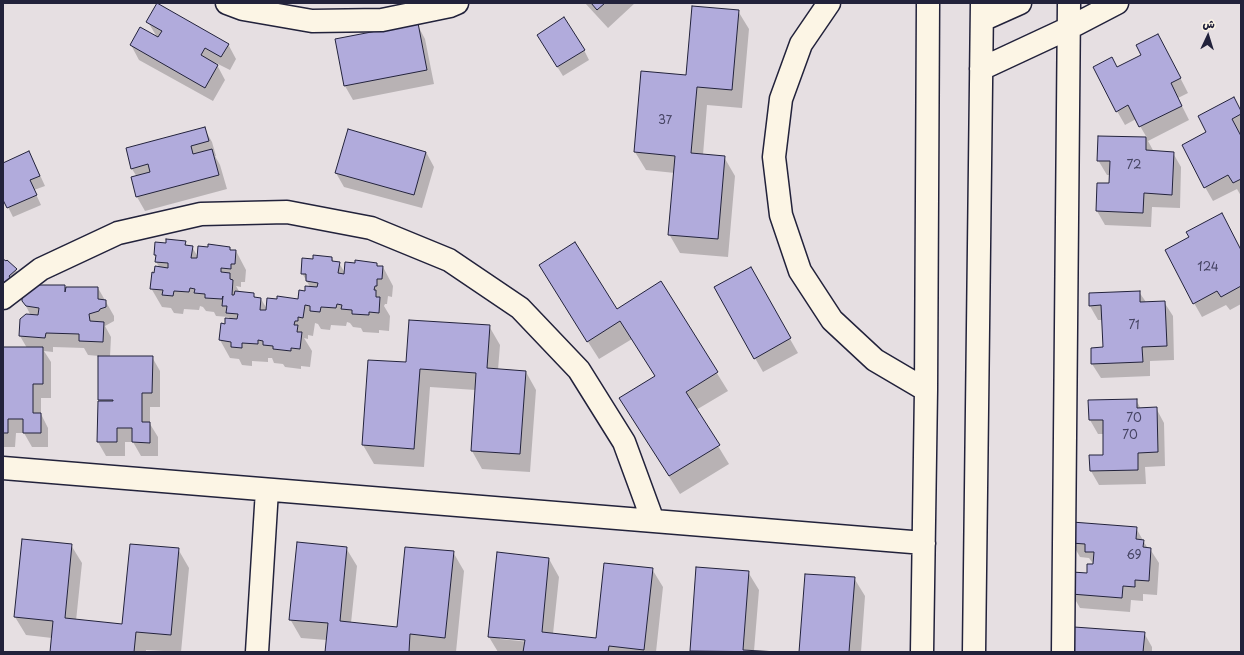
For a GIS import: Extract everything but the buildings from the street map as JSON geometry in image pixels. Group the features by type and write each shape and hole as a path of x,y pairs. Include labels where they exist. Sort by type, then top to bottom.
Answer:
{"street":[{"path":"227,3 243,9 312,21 382,20 450,6 457,3"},
{"path":"829,3 801,44 781,99 774,158 780,216 800,271 832,320 875,360 926,390"},
{"path":"922,652 926,390 928,3"},
{"path":"974,652 980,69 982,12 1020,3"},
{"path":"1063,652 1069,3"},
{"path":"980,69 1069,28 1117,3"},
{"path":"3,298 41,269 118,233 201,214 287,212 371,228 449,260 520,308 579,370 624,442 653,521"},
{"path":"3,468 924,543"},
{"path":"257,652 267,490"}]}
